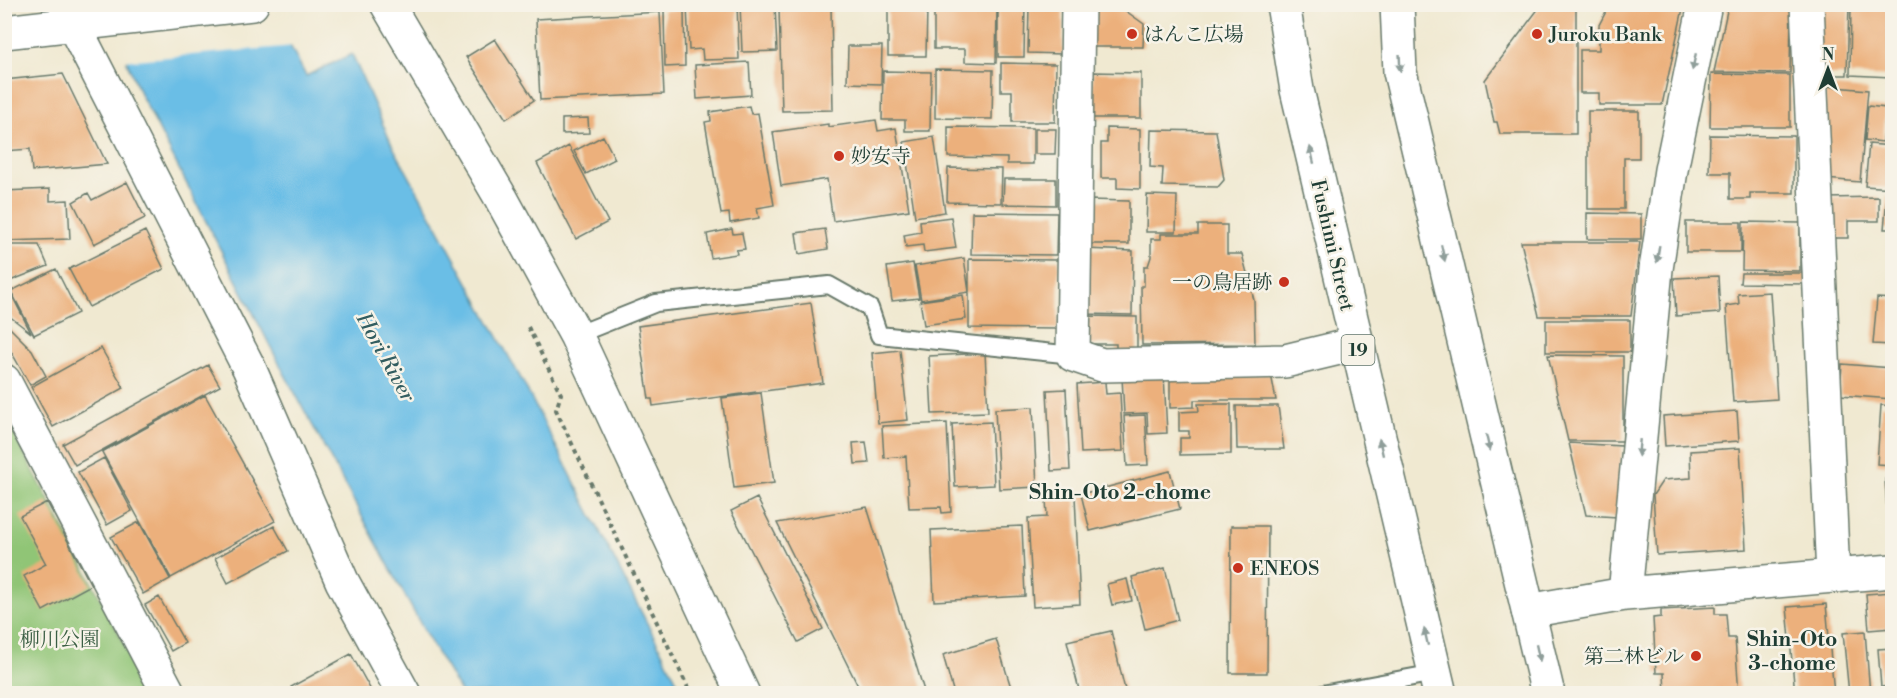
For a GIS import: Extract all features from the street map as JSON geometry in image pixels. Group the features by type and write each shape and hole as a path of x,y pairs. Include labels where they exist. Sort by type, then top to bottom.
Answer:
{"main road":[{"path":"4,32 252,4"},
{"path":"387,4 501,198 576,335 743,693"},
{"path":"1078,4 1073,355 1102,365 1285,361 1356,344"},
{"name":"Fushimi Street","path":"1283,4 1297,90 1437,683"},
{"path":"1396,4 1400,72 1548,693"},
{"path":"1625,594 1656,269 1671,170 1705,4"},
{"path":"1807,4 1833,576"},
{"path":"82,23 249,368 342,581 404,693"},
{"path":"4,381 169,693"},
{"path":"1528,611 1625,594 1893,571"}],"lane":[{"path":"576,335 656,303 829,285 870,308 879,335 1073,355"},
{"path":"1322,693 1437,683"}],"path":[{"path":"526,322 561,394 556,410 692,693"}],"green space":[{"name":"柳川公園","path":"4,415 146,685 142,693 5,693"}],"water":[{"name":"Hori River","path":"103,5 269,5 306,76 352,54 392,145 524,384 683,693 461,693 427,636 283,371 140,93"}],"pier":[{"path":"100,4 272,4 294,46 123,61"}],"building":[{"path":"737,4 739,59 703,60 702,49 689,50 687,6"},
{"path":"740,4 775,4 777,51 742,52"},
{"path":"998,4 1025,4 1024,57 998,57"},
{"path":"1029,4 1063,4 1063,54 1028,53"},
{"path":"1089,4 1116,4 1144,24 1143,47 1089,47"},
{"path":"1542,4 1576,4 1576,134 1500,134 1497,122 1494,122 1485,80"},
{"path":"1610,4 1684,4 1662,105 1599,105 1599,93 1580,93 1580,50 1599,50 1599,25"},
{"path":"1819,4 1849,4 1847,75 1817,75"},
{"path":"1851,4 1892,4 1891,77 1850,75"},
{"path":"934,6 997,7 996,63 965,62 965,49 934,49"},
{"path":"1728,6 1791,6 1790,73 1714,72"},
{"path":"831,7 833,110 782,111 779,9"},
{"path":"888,7 927,8 926,56 888,56"},
{"path":"664,10 684,10 685,66 665,67"},
{"path":"660,12 664,94 540,100 536,19"},
{"path":"495,39 534,100 506,119 466,57"},
{"path":"848,46 882,46 881,84 847,83"},
{"path":"749,62 751,95 697,99 695,65"},
{"path":"1001,63 1056,64 1055,122 1012,122 1012,91 1001,91"},
{"path":"935,69 993,70 992,119 935,118"},
{"path":"883,71 931,72 930,131 905,131 905,120 882,120"},
{"path":"1093,72 1141,73 1141,118 1092,118"},
{"path":"63,74 107,164 32,171 30,149 4,151 4,80"},
{"path":"1711,74 1790,75 1790,127 1710,127"},
{"path":"1825,86 1868,90 1860,182 1825,179"},
{"path":"749,106 751,114 758,113 774,205 757,208 759,218 730,223 729,213 721,214 705,122 711,121 710,112"},
{"path":"1868,106 1886,108 1883,142 1865,140"},
{"path":"1588,111 1639,111 1639,158 1624,158 1624,209 1588,209"},
{"path":"588,118 589,133 562,134 562,119"},
{"name":"妙安寺","path":"876,120 878,131 896,128 909,210 833,221 827,179 781,186 773,132"},
{"path":"948,127 1033,128 1033,164 1007,164 1007,158 948,157"},
{"path":"1107,128 1140,129 1140,189 1117,188 1117,178 1101,178 1101,143 1107,143"},
{"path":"1035,129 1056,129 1055,154 1035,154"},
{"path":"1151,130 1216,131 1224,180 1218,187 1162,186 1163,168 1150,167"},
{"path":"1710,135 1794,136 1794,193 1750,193 1750,199 1730,199 1730,173 1709,173"},
{"path":"603,136 615,159 586,174 574,151"},
{"path":"934,137 945,212 915,217 904,142"},
{"path":"1869,144 1892,146 1892,188 1865,186"},
{"path":"569,146 608,222 576,239 537,163"},
{"path":"948,168 1002,169 1001,203 947,202"},
{"path":"1004,179 1056,179 1056,205 1003,204"},
{"path":"127,182 145,218 94,244 73,202 88,193 92,200"},
{"path":"50,189 50,201 68,200 70,239 4,241 4,191"},
{"path":"1147,195 1177,196 1176,232 1146,232"},
{"path":"1887,196 1892,196 1892,229 1884,229"},
{"path":"1879,197 1879,221 1848,221 1848,238 1826,238 1826,198"},
{"path":"1088,200 1129,201 1129,244 1087,244"},
{"path":"972,212 1057,213 1056,255 971,254"},
{"path":"1587,213 1641,214 1641,239 1587,239"},
{"path":"951,217 956,248 924,252 923,245 906,247 904,235 921,232 920,221"},
{"path":"1686,222 1741,222 1741,252 1686,252"},
{"path":"1743,222 1800,223 1800,271 1742,270"},
{"path":"1198,225 1227,225 1227,254 1242,254 1254,300 1255,344 1142,345 1141,286 1144,286 1144,266 1148,266 1151,257 1151,239 1161,239 1161,234 1198,234"},
{"path":"732,229 733,234 742,233 745,249 736,250 737,254 711,258 707,234"},
{"path":"825,229 828,249 799,254 796,233"},
{"path":"145,231 164,269 89,307 69,269"},
{"path":"1521,242 1640,242 1631,316 1539,316"},
{"path":"4,245 39,245 48,266 10,281 4,268"},
{"path":"1086,249 1133,251 1132,315 1085,314"},
{"path":"964,258 969,292 921,300 915,266"},
{"path":"969,259 1059,260 1058,329 969,328"},
{"path":"913,263 919,298 892,301 887,267"},
{"path":"56,269 78,313 34,335 11,291"},
{"path":"1741,273 1807,273 1807,284 1740,283"},
{"path":"1718,276 1720,313 1676,316 1674,278"},
{"path":"4,280 31,333 4,312"},
{"path":"1770,292 1777,399 1733,402 1726,306 1739,304 1738,294"},
{"path":"963,295 966,319 924,325 920,301"},
{"path":"1877,298 1892,299 1892,345 1873,344"},
{"path":"811,303 823,383 653,406 652,399 649,399 638,326"},
{"path":"1087,316 1137,317 1137,352 1116,351 1116,344 1086,344"},
{"path":"1546,320 1630,320 1630,352 1546,352"},
{"path":"7,325 32,350 46,376 30,385 8,346"},
{"path":"101,348 124,388 53,427 31,387"},
{"path":"900,350 908,420 878,423 872,353"},
{"path":"985,353 988,412 932,414 929,356"},
{"path":"1548,355 1623,356 1623,441 1568,441"},
{"path":"1842,364 1892,368 1892,399 1840,395"},
{"path":"208,365 220,386 75,465 63,444"},
{"path":"1170,374 1271,374 1276,400 1194,400 1194,407 1170,408"},
{"path":"1164,375 1167,433 1148,434 1147,413 1124,414 1122,377"},
{"path":"1105,382 1106,394 1120,393 1123,451 1081,453 1077,384"},
{"path":"1066,389 1070,470 1051,471 1047,390"},
{"path":"761,393 774,483 734,488 722,398"},
{"path":"205,395 275,521 171,578 102,452"},
{"path":"1198,404 1231,404 1231,454 1180,455 1180,438 1189,438 1189,431 1179,431 1179,412 1199,411"},
{"path":"1881,405 1892,406 1892,465 1877,464"},
{"path":"1236,406 1278,406 1284,449 1237,449"},
{"path":"1033,407 1037,487 999,489 995,409"},
{"path":"1737,411 1739,441 1665,446 1663,416"},
{"path":"1145,415 1148,465 1127,466 1124,416"},
{"path":"991,422 994,485 955,487 952,424"},
{"path":"947,423 951,512 942,513 941,507 909,508 906,456 884,458 882,426"},
{"path":"866,442 869,463 855,464 853,443"},
{"path":"1569,443 1622,446 1617,517 1586,515"},
{"path":"1740,448 1746,549 1657,555 1653,495 1663,480 1691,478 1690,451"},
{"path":"104,458 132,511 107,525 78,472"},
{"path":"1170,471 1180,509 1090,531 1081,494"},
{"path":"1885,479 1892,479 1892,528 1888,528"},
{"path":"1075,496 1080,604 1033,607 1028,518 1047,517 1046,498"},
{"path":"757,498 823,629 798,642 731,511"},
{"path":"47,502 91,585 43,611 24,576 46,564 20,516"},
{"path":"867,507 925,694 862,694 777,523"},
{"path":"139,522 170,579 143,594 111,537"},
{"path":"274,526 288,551 228,583 215,558"},
{"path":"1022,526 1025,596 934,601 931,530"},
{"path":"1231,526 1268,526 1267,673 1230,673"},
{"path":"1165,568 1178,620 1145,629 1132,577"},
{"path":"1127,579 1132,601 1112,605 1107,584"},
{"path":"1892,592 1892,628 1869,630 1866,594"},
{"path":"159,597 185,643 171,651 145,605"},
{"path":"1826,604 1834,694 1795,694 1787,607"},
{"name":"第二林ビル","path":"1715,607 1715,614 1726,614 1728,638 1735,638 1739,694 1665,694 1664,673 1656,673 1653,618 1661,617 1661,610"},
{"path":"1111,631 1126,694 1080,694 1067,641"},
{"path":"1865,631 1870,694 1849,694 1843,633"},
{"path":"996,639 1013,694 954,694 943,655"},
{"path":"1892,648 1892,686 1881,687 1878,649"},
{"path":"351,654 373,694 295,694 291,687"}],"place":[{"name":"はんこ広場","path":"1132,34"},
{"name":"Juroku Bank","path":"1537,34"},
{"name":"妙安寺","path":"839,156"},
{"name":"一の鳥居跡","path":"1284,282"},
{"name":"ENEOS","path":"1238,568"},
{"name":"第二林ビル","path":"1696,656"}],"district":[{"name":"Shin-Oto 2-chome","path":"1120,492"},
{"name":"Shin-Oto 3-chome","path":"1792,651"}]}
